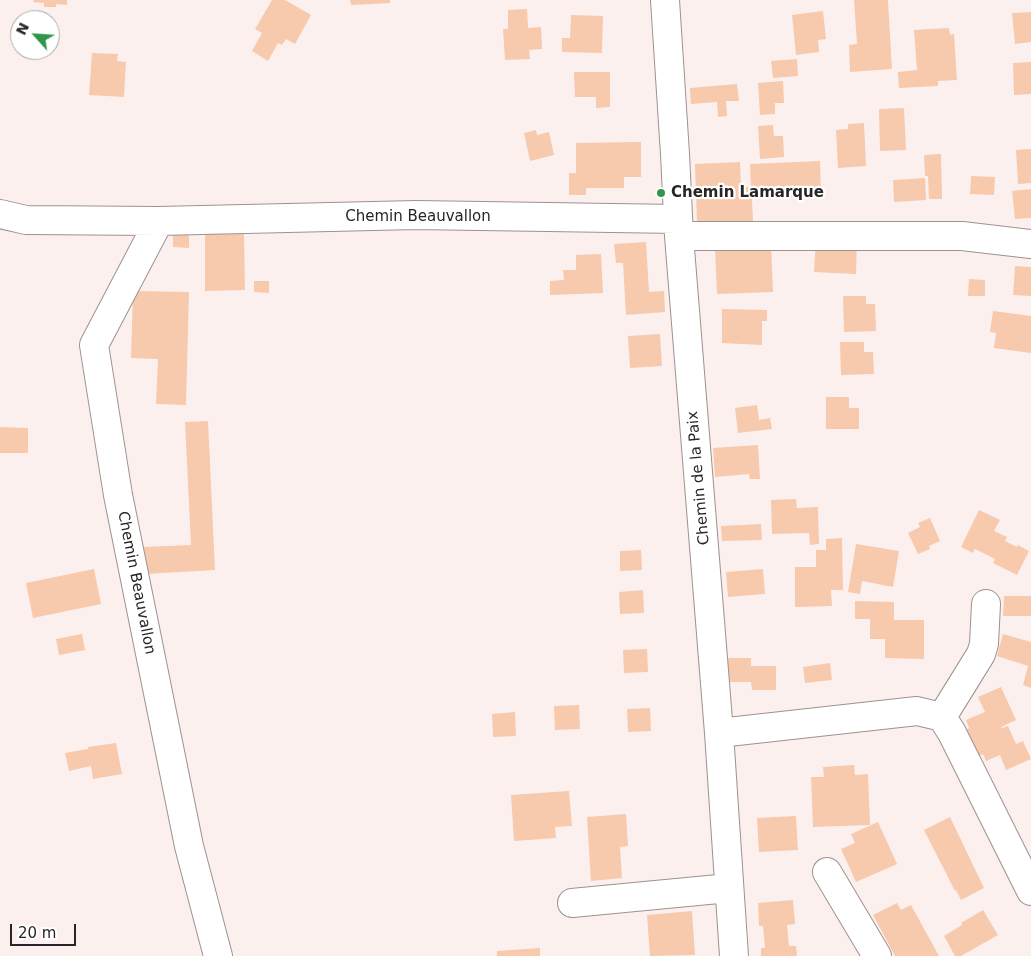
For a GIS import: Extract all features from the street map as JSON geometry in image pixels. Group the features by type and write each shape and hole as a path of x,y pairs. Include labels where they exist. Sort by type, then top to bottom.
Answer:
{"street":[{"name":"Chemin de la Paix","path":"665,0 678,228 719,733 734,956"},
{"name":"Chemin Beauvallon","path":"0,214 26,220 159,221 416,215 678,228"},
{"name":"Chemin Beauvallon","path":"159,221 94,345 118,495 187,836 218,956"},
{"path":"678,228 962,236 1031,244"},
{"path":"942,717 981,654 984,644 986,604"},
{"path":"719,733 917,710 942,717 952,733 1031,891"},
{"path":"827,872 877,956"},
{"path":"572,903 729,888"}],"building":[{"path":"34,0 67,0 67,5 56,4 56,7 44,7 44,3 33,2"},
{"path":"272,0 285,0 311,15 295,44 286,39 282,45 278,43 268,61 252,51 262,33 255,29"},
{"path":"350,0 390,0 390,3 351,5"},
{"path":"854,0 888,0 892,69 850,72 849,45 857,44"},
{"path":"527,9 528,28 541,27 542,49 529,50 530,59 505,60 503,29 508,29 508,10"},
{"path":"823,11 826,39 818,40 819,52 796,55 792,15"},
{"path":"1031,12 1031,42 1015,44 1012,13"},
{"path":"571,15 603,16 602,53 562,52 562,38 570,38"},
{"path":"949,28 950,35 954,34 957,80 938,81 938,86 899,88 898,72 917,70 914,30"},
{"path":"92,53 118,54 117,61 126,62 124,97 89,95"},
{"path":"797,59 798,76 773,78 771,61"},
{"path":"1031,62 1031,94 1014,95 1013,63"},
{"path":"574,72 610,72 610,107 596,108 596,97 575,97"},
{"path":"783,81 784,103 775,103 775,114 760,115 758,83"},
{"path":"737,84 739,101 726,101 727,116 718,117 717,102 691,104 690,88"},
{"path":"904,108 906,150 880,151 879,109"},
{"path":"864,123 866,166 838,168 836,130 848,129 848,124"},
{"path":"773,125 774,136 783,136 784,157 760,159 758,126"},
{"path":"536,130 537,135 549,132 554,155 530,161 524,133"},
{"path":"641,142 641,177 624,177 624,188 586,188 586,195 569,195 569,173 576,173 576,143"},
{"path":"1031,149 1031,183 1018,184 1016,150"},
{"path":"941,154 942,199 929,199 928,176 925,176 924,155"},
{"path":"820,161 821,196 752,199 753,221 697,224 695,164 740,162 741,187 751,187 750,164"},
{"path":"971,176 995,177 994,195 970,194"},
{"path":"925,178 926,200 894,202 893,180"},
{"path":"1031,189 1031,218 1015,219 1012,191"},
{"path":"173,233 189,233 189,248 173,247"},
{"path":"244,233 245,290 205,291 205,234"},
{"path":"816,238 857,241 856,274 814,272"},
{"path":"646,242 649,292 664,291 665,312 626,315 623,263 616,263 614,244"},
{"path":"771,245 773,292 717,294 715,248"},
{"path":"601,254 603,293 550,295 550,281 564,280 563,270 576,270 576,255"},
{"path":"1015,266 1031,267 1031,296 1013,295"},
{"path":"969,279 985,280 985,296 968,296"},
{"path":"254,281 269,281 269,293 254,292"},
{"path":"133,291 189,292 186,405 156,404 158,359 131,358"},
{"path":"843,296 866,296 866,304 875,304 876,331 844,332"},
{"path":"722,309 767,310 767,321 762,321 762,345 722,343"},
{"path":"993,311 1031,316 1031,353 994,348 996,333 990,332"},
{"path":"660,334 662,366 630,368 628,336"},
{"path":"840,342 864,342 864,352 873,352 874,374 841,375"},
{"path":"826,397 849,397 849,408 859,408 859,429 826,429"},
{"path":"757,405 759,420 770,418 772,429 738,433 735,408"},
{"path":"208,421 215,570 146,574 144,547 191,545 185,422"},
{"path":"0,427 28,428 28,453 0,453"},
{"path":"758,445 760,479 750,479 749,474 715,477 713,448"},
{"path":"796,499 797,508 818,507 819,544 810,545 809,533 772,534 771,500"},
{"path":"979,510 1000,520 994,531 1007,537 1005,541 1029,551 1017,575 993,563 995,559 975,549 973,553 961,547"},
{"path":"930,518 940,541 929,546 930,549 918,554 908,533 920,527 918,523"},
{"path":"761,524 762,540 722,541 721,526"},
{"path":"842,538 843,590 831,590 832,606 795,607 795,567 816,567 816,550 826,550 826,539"},
{"path":"856,544 899,551 893,587 862,581 860,594 848,592"},
{"path":"641,550 642,570 620,571 620,551"},
{"path":"94,569 101,604 33,618 26,583"},
{"path":"763,569 765,594 728,597 726,572"},
{"path":"643,590 644,613 620,614 619,592"},
{"path":"1004,596 1031,596 1031,616 1003,616"},
{"path":"855,601 894,602 894,620 924,620 924,659 885,658 885,639 870,639 870,619 855,619"},
{"path":"82,634 85,650 59,655 56,639"},
{"path":"1003,634 1031,642 1031,688 1023,685 1028,666 997,656"},
{"path":"647,649 648,672 624,673 623,650"},
{"path":"726,658 751,658 751,666 776,666 776,690 752,690 751,682 726,682"},
{"path":"830,663 832,680 805,683 803,667"},
{"path":"1001,687 1016,720 1001,727 1008,726 1016,744 1023,741 1031,759 1006,770 1000,755 986,761 983,754 977,757 963,731 969,728 966,720 985,712 978,697"},
{"path":"579,705 580,729 555,730 554,706"},
{"path":"650,708 651,731 628,732 627,709"},
{"path":"515,712 516,736 493,737 492,714"},
{"path":"116,743 122,774 93,779 91,766 69,771 65,753"},
{"path":"854,765 855,775 868,774 870,825 813,827 811,777 824,777 823,767"},
{"path":"569,791 572,826 555,827 556,838 514,841 511,795"},
{"path":"626,814 628,846 620,847 622,878 591,881 587,817"},
{"path":"796,816 798,850 759,852 757,818"},
{"path":"950,817 984,888 961,900 924,830"},
{"path":"878,822 897,864 856,882 841,849 855,843 851,834"},
{"path":"793,900 795,924 787,925 789,946 796,946 797,956 761,956 761,948 765,948 763,926 759,926 758,903"},
{"path":"897,903 901,910 911,905 939,956 895,956 873,915"},
{"path":"983,910 998,935 961,956 955,956 944,936"},
{"path":"692,911 695,955 650,956 647,915"},
{"path":"540,948 540,956 497,956 497,951"}],"place":[{"name":"Chemin Lamarque","path":"661,193"}]}
